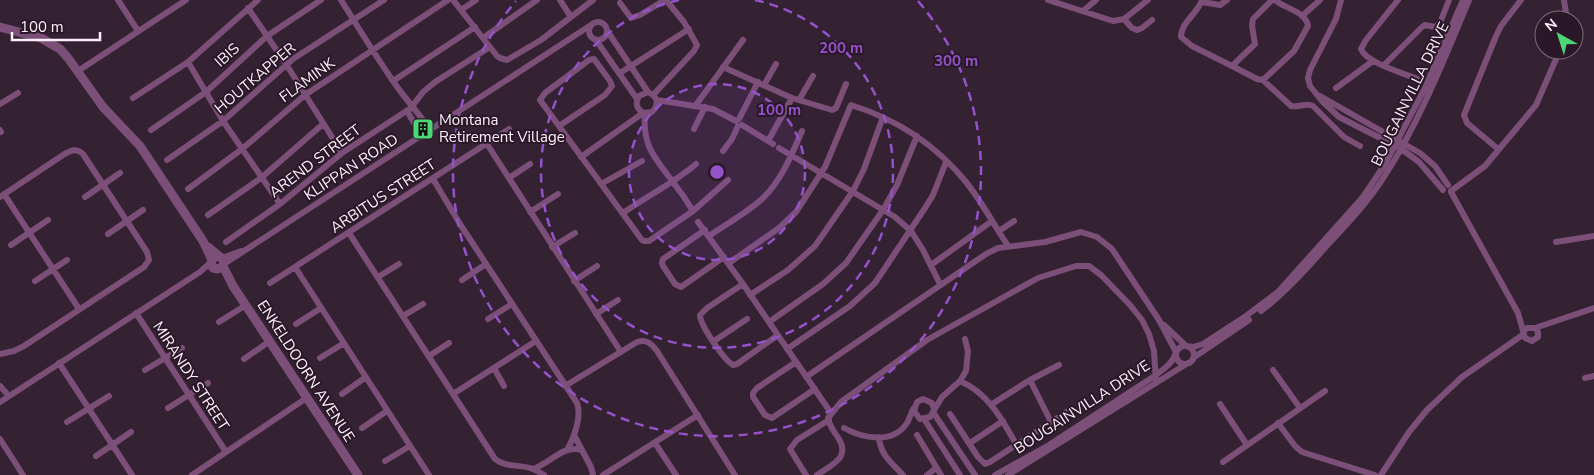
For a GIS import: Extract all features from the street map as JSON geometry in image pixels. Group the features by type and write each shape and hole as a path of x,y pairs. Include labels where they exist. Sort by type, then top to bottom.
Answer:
{"street":[{"path":"118,0 138,31"},
{"path":"78,71 186,0"},
{"path":"133,98 188,62 258,0"},
{"name":"IBIS","path":"151,130 206,92 267,36 321,0"},
{"path":"340,0 393,81 431,131"},
{"name":"HOUTKAPPER","path":"167,160 223,120 286,64 384,0"},
{"name":"FLAMINK","path":"188,189 242,149 305,95 448,0"},
{"path":"453,0 502,60 512,58 593,0"},
{"path":"461,10 476,0"},
{"path":"483,38 538,0"},
{"path":"560,0 571,17"},
{"path":"620,4 631,18 666,0 689,29 697,44 696,48 653,96"},
{"path":"1049,0 1110,21 1124,19 1148,0"},
{"path":"1083,11 1096,0"},
{"path":"1227,0 1223,4 1217,5 1202,1 1182,29 1181,37 1192,46 1257,79 1263,80 1291,106 1297,107 1309,104 1313,106 1344,137 1360,146"},
{"path":"1232,66 1255,44 1252,26 1253,19 1274,0 1283,7 1302,16 1308,22 1308,26 1294,51 1263,80"},
{"path":"1302,16 1320,0"},
{"path":"1341,0 1336,19 1308,75 1310,86 1342,120 1420,152 1435,166 1518,313 1525,335 1534,341 1535,330"},
{"path":"1384,65 1422,27 1425,25 1435,27 1440,24 1449,0"},
{"name":"BOUGAINVILLA DRIVE","path":"1008,475 1191,360 1283,294 1384,177 1433,71 1463,0"},
{"name":"BOUGAINVILLA DRIVE","path":"1399,144 1433,84 1469,0"},
{"path":"1498,149 1467,123 1464,115 1496,36 1521,0"},
{"path":"1396,1 1362,44 1362,53 1373,61 1420,80"},
{"path":"248,8 342,153"},
{"path":"1124,19 1132,28 1137,30 1152,20"},
{"path":"582,157 644,113 655,110 653,96 608,32 607,26 602,22 596,22 591,25 590,34 637,99 637,107 644,113 644,132 648,147 658,164 674,182 693,211"},
{"name":"KLIPPAN ROAD","path":"0,402 200,272 243,251 422,137 591,25"},
{"name":"ENKELDOORN AVENUE","path":"0,27 34,36 48,42 64,53 103,107 139,144 358,475"},
{"path":"393,81 475,28"},
{"path":"620,73 689,29"},
{"path":"596,40 605,38 608,32"},
{"name":"KLIPPAN ROAD","path":"573,37 590,34"},
{"path":"696,106 743,40"},
{"name":"AREND STREET","path":"226,242 280,204 342,153 407,111 435,82 490,47"},
{"path":"559,126 605,95 612,86 594,59 589,60 540,97 541,102 642,240 646,242 693,211 728,180"},
{"path":"1448,189 1462,184 1480,171 1539,100 1556,60"},
{"path":"1336,88 1373,61"},
{"path":"188,62 223,120 280,204"},
{"path":"723,151 732,139 739,122 761,84 776,64"},
{"path":"723,67 792,98 825,109 834,110 846,84"},
{"path":"799,100 813,76"},
{"path":"0,104 18,93"},
{"path":"637,99 642,94 714,109 739,122 771,143 792,98"},
{"path":"802,131 791,155 768,192 762,198 663,259 663,266 675,284 681,287 788,221 822,173 850,105 883,117 917,136 967,184 1008,246"},
{"path":"694,129 705,107"},
{"path":"407,111 422,137"},
{"path":"750,295 788,270 815,246 853,191 864,169 883,117"},
{"path":"208,215 261,178 323,124"},
{"name":"ARBITUS STREET","path":"270,283 509,130"},
{"path":"769,322 834,276 846,263 883,210 897,185 917,136"},
{"path":"487,144 621,352"},
{"path":"1399,144 1448,189"},
{"path":"779,148 853,191 911,231 940,284"},
{"path":"0,354 14,351 24,346 144,268 148,263 147,252 84,154 76,150 63,155 2,195 30,232 79,309"},
{"path":"1422,166 1429,160"},
{"path":"601,184 642,161"},
{"path":"787,349 861,297 875,283 933,195 946,162"},
{"path":"508,178 530,164"},
{"path":"623,213 644,198 674,182 696,164"},
{"path":"85,197 120,172"},
{"path":"433,179 578,408 574,435 567,450"},
{"path":"530,212 558,194"},
{"path":"108,234 143,210"},
{"path":"11,245 48,220"},
{"path":"931,265 992,221"},
{"path":"999,232 1014,221"},
{"path":"698,222 769,322 830,417 842,444 843,452 839,459 817,475"},
{"path":"806,377 986,254 998,248 1045,242 1081,232 1097,237 1112,249 1159,320 1176,352 1178,360 1183,363 1191,360 1192,350 1159,320"},
{"path":"349,233 495,459 500,463 533,469 544,475 545,464"},
{"path":"552,247 575,233"},
{"path":"1556,242 1594,236"},
{"path":"35,281 67,260"},
{"path":"378,278 399,264"},
{"path":"462,280 486,264"},
{"path":"574,281 597,266"},
{"path":"806,475 790,449 797,440 830,417 841,402 927,340 1038,278 1076,266 1089,266 1101,275 1142,320 1150,334 1154,351 1156,383"},
{"path":"295,267 428,475"},
{"name":"BOUGAINVILLA DRIVE","path":"995,475 1049,445 1156,375 1172,362 1180,348 1199,346 1246,316 1298,275"},
{"path":"743,284 707,308 700,315 701,322 727,360 733,364 737,364 778,336"},
{"path":"596,314 618,300"},
{"path":"403,316 423,304"},
{"path":"488,318 512,304"},
{"path":"220,322 246,305"},
{"path":"296,324 321,308"},
{"path":"1381,475 1421,417 1462,377 1525,335 1527,328 1535,330 1594,308"},
{"name":"MIRANDY STREET","path":"136,313 226,452"},
{"path":"1518,313 1535,330"},
{"path":"714,341 747,319"},
{"path":"906,423 930,417 942,398 960,381 967,364 968,351 965,339"},
{"path":"565,386 636,342 642,340 648,342 657,351 735,475"},
{"path":"244,359 270,341"},
{"path":"453,394 536,341"},
{"path":"320,358 344,343"},
{"path":"429,356 449,343"},
{"path":"146,370 182,348"},
{"path":"796,362 754,390 753,397 766,415 772,418 814,390"},
{"path":"60,363 132,475"},
{"path":"992,404 1059,364"},
{"path":"494,368 504,386"},
{"path":"1273,370 1300,408"},
{"path":"1586,378 1594,376"},
{"path":"342,394 366,377"},
{"path":"1030,380 1051,422"},
{"path":"960,381 972,387 992,404 1016,444"},
{"path":"168,408 208,383"},
{"path":"0,386 9,396"},
{"path":"1223,462 1326,390"},
{"path":"67,422 109,396"},
{"path":"192,475 308,397"},
{"path":"844,428 862,436 879,438 896,432 906,423 917,402 926,399 942,398"},
{"path":"926,399 932,403 934,410 975,475"},
{"path":"1220,404 1247,445"},
{"path":"914,408 915,414 922,419 960,475"},
{"path":"362,428 387,411"},
{"path":"950,414 978,457 985,464 1068,411"},
{"path":"591,467 605,474 698,415"},
{"path":"970,443 1003,421"},
{"path":"1278,423 1295,446 1302,452 1375,475"},
{"path":"96,456 131,432"},
{"path":"917,434 941,475"},
{"path":"574,435 591,467 593,475"},
{"path":"879,438 882,453 903,475"},
{"path":"0,439 23,475"},
{"path":"655,443 676,475"},
{"path":"385,461 410,446"},
{"path":"533,469 567,450 574,448 581,450"},
{"path":"927,475 936,468"}],"place":[{"name":"Montana Retirement Village","path":"423,129"}]}
